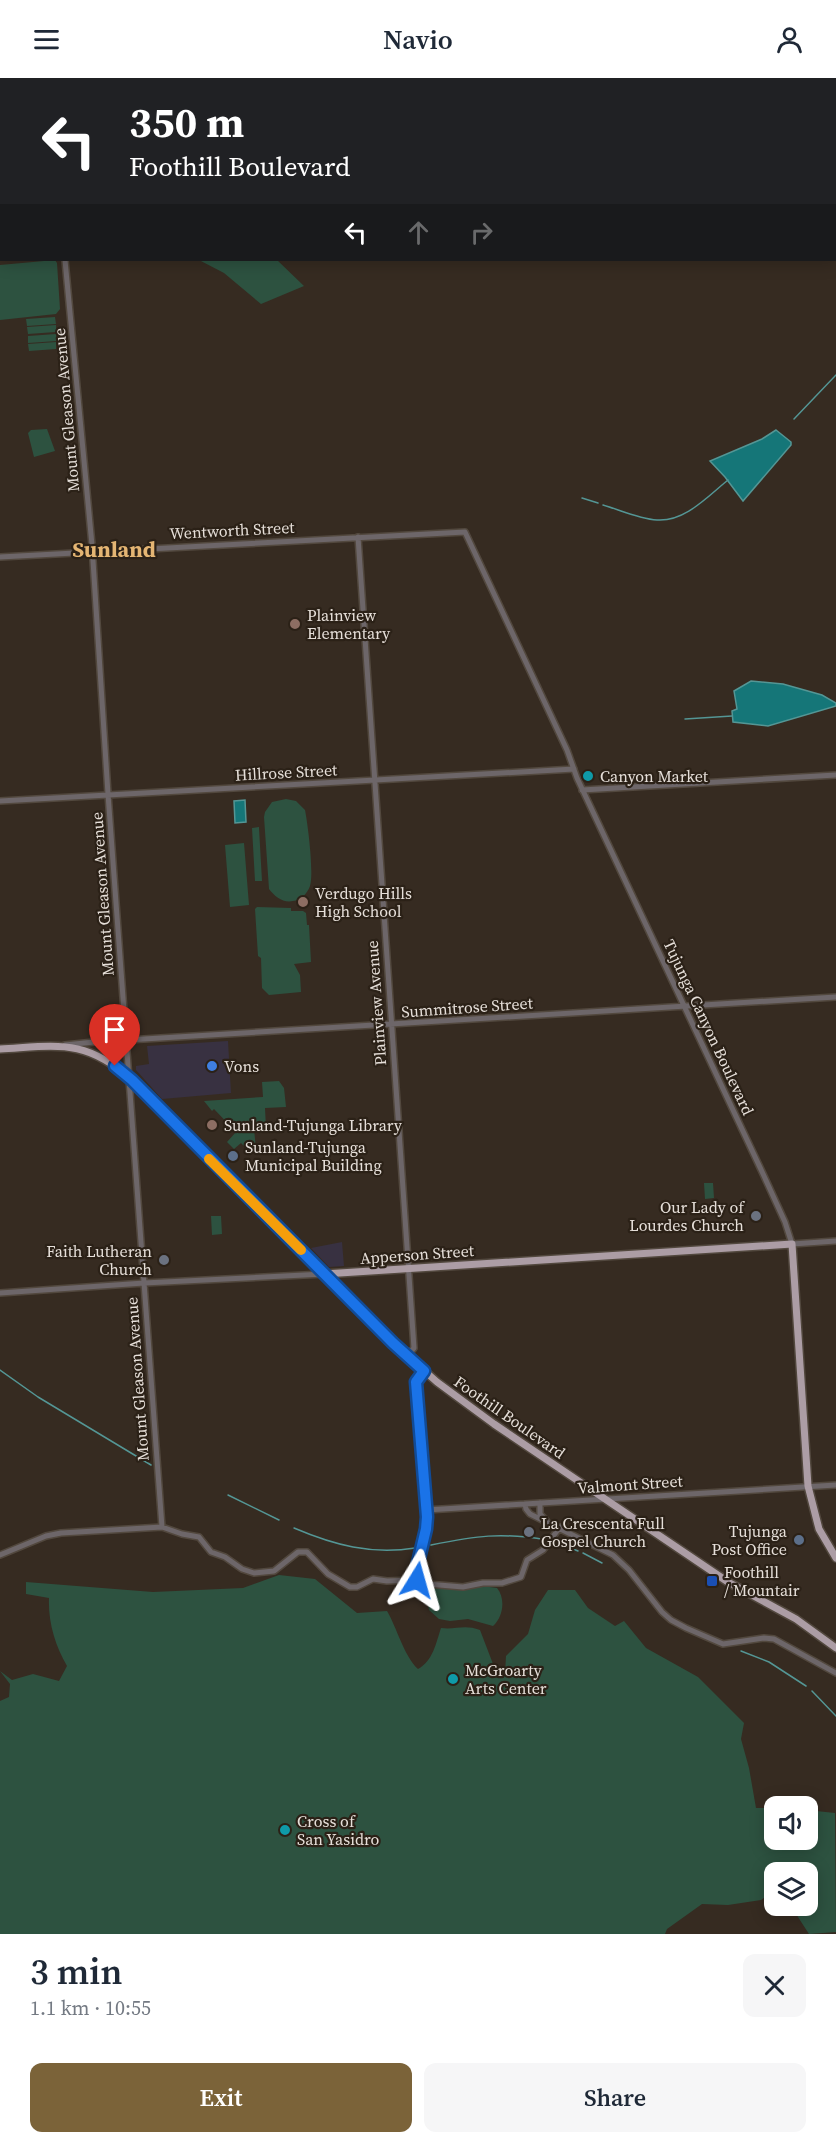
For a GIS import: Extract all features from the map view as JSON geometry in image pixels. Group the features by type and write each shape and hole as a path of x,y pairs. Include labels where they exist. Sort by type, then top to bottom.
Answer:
{"main road":[{"name":"Foothill Boulevard","path":"0,1049 63,1046 96,1054 128,1076 324,1274 424,1371 494,1424 728,1582 796,1619 836,1648"},
{"name":"Apperson Street","path":"324,1274 792,1244"},
{"name":"Tujunga Canyon Boulevard","path":"792,1244 808,1486 819,1529 836,1558"}],"street":[{"name":"Mount Gleason Avenue","path":"65,261 92,551 162,1527"},
{"name":"Wentworth Street","path":"0,557 465,532"},
{"name":"Tujunga Canyon Boulevard","path":"465,532 567,750 582,790 764,1176 785,1222 792,1244"},
{"name":"Plainview Avenue","path":"358,537 414,1348 407,1356"},
{"name":"Hillrose Street","path":"0,801 574,769"},
{"path":"582,790 836,775"},
{"name":"Summitrose Street","path":"63,1046 836,997"},
{"name":"Apperson Street","path":"792,1244 836,1241"},
{"name":"Apperson Street","path":"0,1293 324,1274"},
{"path":"417,1580 416,1571 426,1527 426,1510 416,1382 424,1371"},
{"name":"Valmont Street","path":"426,1510 836,1485"},
{"path":"540,1503 540,1514 546,1520"},
{"path":"525,1504 530,1514 560,1527 622,1562 671,1620 723,1644 764,1638 774,1639 836,1673"},
{"path":"0,1555 46,1536 61,1533 162,1527 199,1537 211,1552 252,1572 262,1573 274,1570 296,1553 303,1551 311,1555 325,1571 346,1587 357,1587 373,1579 417,1580 427,1584 463,1587 482,1583 502,1583 523,1576 526,1562 543,1550 560,1527"}],"shaded area":[{"path":"228,1041 231,1093 162,1099 136,1070 136,1066 149,1064 147,1046"},
{"path":"342,1242 344,1266 329,1267 311,1248"}],"green space":[{"path":"56,261 60,309 56,314 0,320 0,265"},
{"path":"201,261 278,261 304,286 261,304 224,273"},
{"path":"55,317 56,324 27,326 26,319"},
{"path":"56,325 56,332 28,334 27,327"},
{"path":"56,334 57,341 28,343 28,336"},
{"path":"56,342 56,349 29,351 28,344"},
{"path":"47,429 55,451 34,457 28,433 31,430"},
{"path":"286,799 296,801 305,810 311,871 310,886 307,892 299,899 289,901 280,899 269,889 264,817 272,802"},
{"path":"259,827 262,881 255,881 252,828"},
{"path":"244,843 249,905 230,907 225,845"},
{"path":"257,907 291,908 291,911 306,913 311,962 294,964 300,975 301,992 269,995 262,988 255,909"},
{"path":"279,1081 284,1088 286,1107 265,1108 266,1128 254,1129 256,1149 248,1150 241,1143 234,1149 227,1142 236,1132 204,1101 263,1097 262,1082"},
{"path":"704,1183 713,1183 714,1198 705,1199"},
{"path":"211,1216 221,1216 222,1234 212,1235"},
{"path":"279,1575 315,1579 357,1613 387,1611 405,1649 418,1669 431,1656 441,1628 469,1627 480,1630 498,1677 505,1674 506,1656 528,1634 535,1610 548,1590 575,1590 588,1608 615,1626 624,1621 646,1648 698,1677 744,1723 741,1739 756,1808 764,1808 764,1850 818,1850 818,1811 835,1813 836,1932 809,1934 798,1916 818,1916 818,1862 764,1862 764,1898 728,1905 702,1904 667,1929 665,1934 0,1934 0,1701 9,1697 10,1684 0,1671 12,1680 33,1674 59,1681 67,1666 53,1633 49,1598 26,1594 26,1582 153,1592 243,1588"},
{"path":"482,1586 497,1588 502,1597 501,1613 493,1626 468,1619 450,1621 439,1619 429,1610 425,1591 427,1587 465,1590"}],"water":[{"path":"776,430 791,442 791,445 743,501 710,461 762,439"},
{"path":"751,681 783,684 822,695 836,703 836,706 768,726 733,722 732,711 737,709 734,691"},
{"path":"245,800 246,822 235,823 234,801"}],"waterway":[{"path":"794,419 836,375"},
{"path":"603,505 643,518 667,520 696,507 728,480"},
{"path":"582,498 598,503"},
{"path":"685,719 732,716"},
{"path":"0,1370 38,1397 151,1465"},
{"path":"228,1495 279,1520"},
{"path":"294,1528 353,1547 383,1550 415,1548"},
{"path":"431,1545 488,1536 515,1536 547,1540"},
{"path":"556,1542 578,1551"},
{"path":"583,1553 602,1563"},
{"path":"741,1651 769,1662 806,1686"},
{"path":"812,1691 836,1716"}],"slow traffic":[{"path":"209,1159 301,1250"}],"place":[{"name":"Plainview Elementary","path":"295,624"},
{"name":"Canyon Market","path":"588,776"},
{"name":"Verdugo Hills High School","path":"303,902"},
{"name":"Vons","path":"212,1066"},
{"name":"Sunland-Tujunga Library","path":"212,1125"},
{"name":"Sunland-Tujunga Municipal Building","path":"233,1156"},
{"name":"Our Lady of Lourdes Church","path":"756,1216"},
{"name":"Faith Lutheran Church","path":"164,1260"},
{"name":"La Crescenta Full Gospel Church","path":"529,1532"},
{"name":"Tujunga Post Office","path":"799,1540"},
{"name":"Foothill / Mountair","path":"712,1581"},
{"name":"McGroarty Arts Center","path":"453,1679"},
{"name":"Cross of San Yasidro","path":"285,1830"}],"district":[{"name":"Sunland","path":"114,549"}],"route":[{"path":"115,1066 132,1080 245,1196 424,1371 416,1382 427,1526 416,1571 417,1580"}]}
